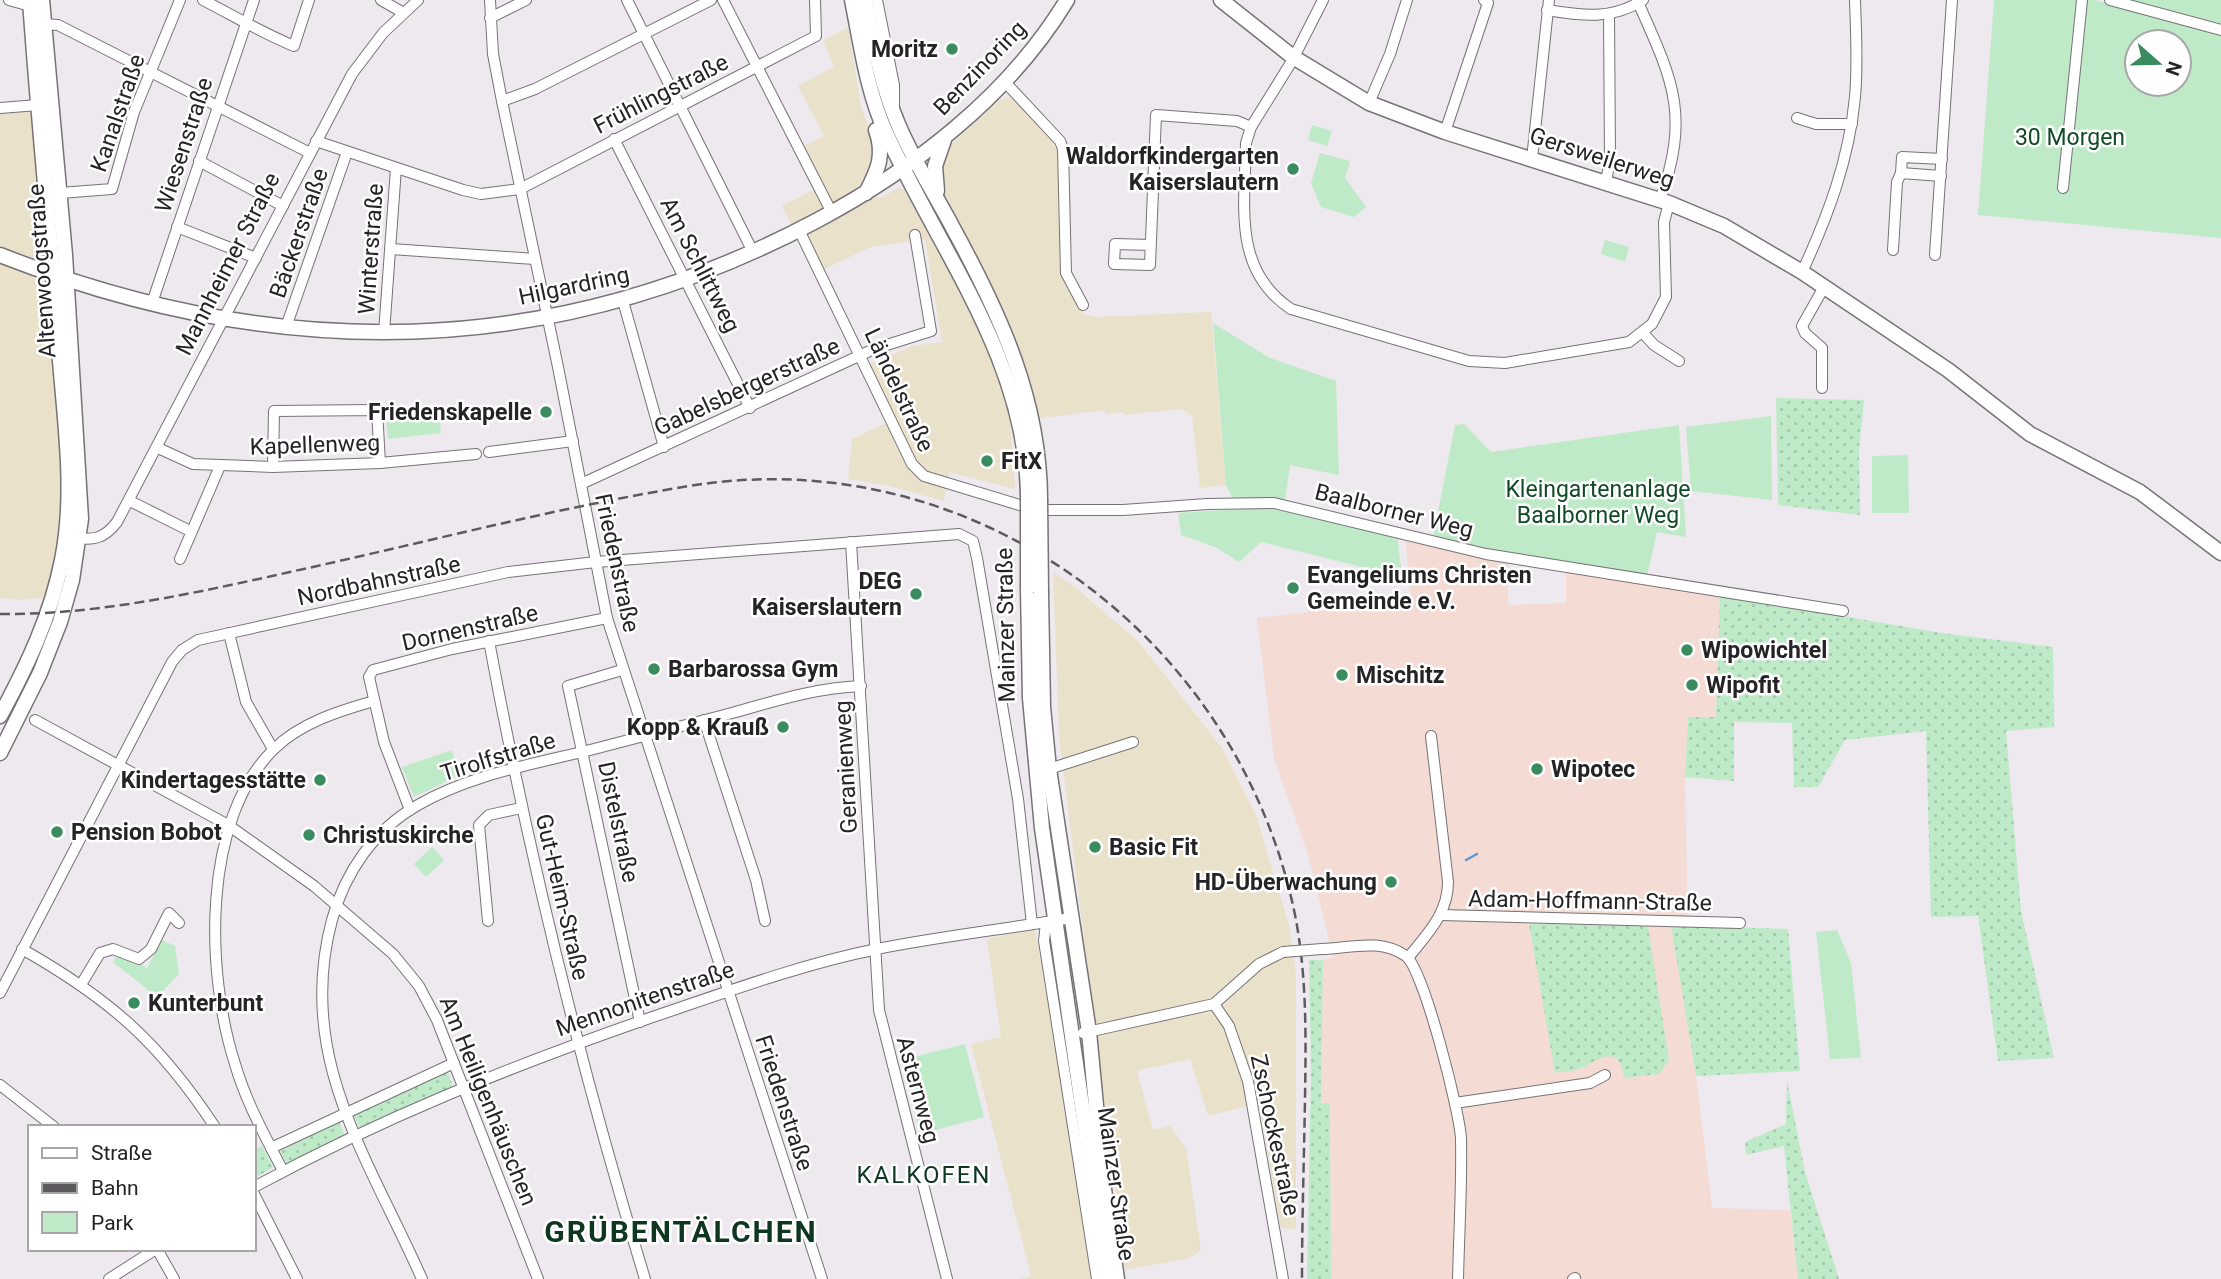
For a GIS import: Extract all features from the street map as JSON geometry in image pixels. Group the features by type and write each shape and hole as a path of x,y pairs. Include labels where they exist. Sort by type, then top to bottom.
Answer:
{"main road":[{"name":"Mainzer Straße","path":"852,0 866,74 885,131 968,288 1006,374 1020,421 1034,497"},
{"name":"Mainzer Straße","path":"866,0 879,72 893,113 992,304 1021,374 1038,446 1034,497 1032,733 1050,922 1072,1035 1107,1279"},
{"name":"Benzinoring","path":"903,168 946,135 1004,81 1031,52 1067,0"},
{"name":"Gersweilerweg","path":"1221,0 1293,57 1369,103 1445,132 1665,201 1724,226 1802,272 1960,379 2030,434 2140,492 2221,553"},
{"name":"Altenwoogstraße","path":"34,2 43,24 60,193 60,277"},
{"name":"Altenwoogstraße","path":"34,2 38,105 60,277 81,504 73,537"},
{"path":"866,74 866,100 882,151 878,170 866,194"},
{"path":"938,200 935,166 946,135"},
{"name":"Hilgardring","path":"0,255 60,277 152,303 225,319 286,327 384,333 548,318 623,301 687,280 753,252 832,213 866,194 903,168"},
{"path":"0,716 45,622 73,537"},
{"path":"0,753 6,726 52,645 72,580 73,537"},
{"name":"Mainzer Straße","path":"1034,590 1049,769 1089,1032 1104,1189 1117,1279"}],"street":[{"path":"9,0 34,2"},
{"name":"Kanalstraße","path":"60,193 112,190 134,112 180,0"},
{"path":"203,0 295,46 309,0"},
{"name":"Wiesenstraße","path":"152,303 254,0"},
{"path":"381,0 402,12"},
{"name":"Mannheimer Straße","path":"73,537 104,537 130,500 352,74 402,12 418,0"},
{"name":"Friedenstraße","path":"490,0 490,18 502,101 607,618 822,1279"},
{"path":"490,18 526,0"},
{"path":"627,0 753,252"},
{"path":"502,101 535,89 711,0"},
{"path":"723,0 832,213"},
{"name":"Frühlingstraße","path":"520,189 819,33 815,0"},
{"path":"877,0 894,85 893,113"},
{"path":"1323,0 1251,127 1246,143 1247,252 1262,283 1276,300 1291,309 1446,357 1478,362 1505,363 1629,342 1643,333 1657,318 1666,298 1665,201 1674,145 1677,101 1669,71 1640,1 1622,12 1588,16 1548,5 1532,159"},
{"path":"1369,103 1390,54 1407,0"},
{"path":"1445,132 1488,3 1484,0"},
{"path":"1802,272 1837,187 1852,124 1857,67 1855,0"},
{"path":"1935,255 1952,0"},
{"path":"2063,188 2082,0"},
{"path":"2110,0 2221,30"},
{"path":"1606,182 1610,159 1609,14"},
{"path":"43,24 58,25 310,153"},
{"path":"1004,81 1060,141 1063,149 1066,273 1083,305"},
{"path":"0,108 38,105"},
{"path":"1150,244 1156,115 1237,121 1251,127"},
{"path":"1797,118 1816,124 1852,124"},
{"name":"Am Schlittweg","path":"614,139 750,408"},
{"path":"316,141 481,194 520,189"},
{"name":"Bäckerstraße","path":"286,327 347,152"},
{"path":"1893,250 1897,181 1901,173 1902,157 1942,159"},
{"path":"199,161 283,206"},
{"name":"Winterstraße","path":"384,333 397,169"},
{"path":"1901,173 1941,176"},
{"path":"177,227 256,258"},
{"name":"Ländelstraße","path":"799,230 917,472 1016,505"},
{"name":"Gabelsbergerstraße","path":"581,484 896,339 931,331 915,235"},
{"path":"391,249 535,259"},
{"path":"1822,388 1822,348 1805,333 1802,326 1824,288"},
{"path":"623,301 664,447"},
{"path":"1643,333 1654,345 1679,361"},
{"path":"273,467 274,411 377,410 380,463"},
{"path":"489,453 573,441"},
{"name":"Kapellenweg","path":"158,448 180,461 220,466 380,463 476,454"},
{"path":"180,559 220,466"},
{"path":"130,500 190,531"},
{"name":"Baalborner Weg","path":"1016,505 1057,512 1274,503 1486,554 1843,611"},
{"name":"Nordbahnstraße","path":"0,993 177,656 198,640 508,572 596,562 959,534 973,541"},
{"name":"Mainzer Straße","path":"973,541 1023,835 1032,924"},
{"name":"Geranienweg","path":"852,542 876,949"},
{"name":"Dornenstraße","path":"410,810 392,765 374,701 369,677 373,670 489,641 607,618"},
{"path":"229,633 246,702 273,749"},
{"name":"Gut-Heim-Straße","path":"489,641 513,770 577,1042 645,1279"},
{"name":"Distelstraße","path":"622,670 568,686 640,1022"},
{"name":"Tirolfstraße","path":"422,1279 344,1114 328,1060 320,1004 322,968 336,905 357,861 380,833 410,810 463,784 800,693 860,685"},
{"path":"283,1171 242,1086 224,1015 216,921 228,825 246,787 273,749 318,721 374,701"},
{"name":"Am Heiligenhäuschen","path":"35,720 228,825 336,905 393,954 419,986 454,1063 538,1279"},
{"path":"704,720 755,880 765,921"},
{"name":"Adam-Hoffmann-Straße","path":"1408,958 1441,915 1447,900 1448,882 1431,736"},
{"path":"1049,769 1133,742"},
{"path":"488,921 479,825 489,815 522,807"},
{"path":"82,983 100,953 113,949 139,959 151,948 169,913 179,923"},
{"name":"Adam-Hoffmann-Straße","path":"1441,915 1740,923"},
{"name":"Mennonitenstraße","path":"256,1186 354,1135 463,1086 577,1042 728,992 876,949 1072,918"},
{"name":"Mainzer Straße","path":"1050,922 1044,941 1097,1279"},
{"path":"1072,1035 1214,1004 1259,964 1283,952 1376,945 1408,958 1422,980 1455,1103 1461,1139 1458,1279"},
{"path":"22,949 82,983 117,1010 156,1050 213,1125"},
{"name":"Asternweg","path":"876,949 883,1033 947,1279"},
{"name":"Zschockestraße","path":"1214,1004 1228,1026 1248,1081 1283,1279"},
{"path":"271,1148 454,1063"},
{"path":"1455,1103 1590,1083 1605,1075"},
{"path":"0,1085 51,1125"},
{"path":"256,1198 297,1279"},
{"path":"109,1279 153,1251"},
{"path":"157,1251 174,1279"}],"shaded area":[{"path":"848,27 861,107 876,145 868,174 864,178 878,199 899,188 904,190 920,210 947,191 941,170 948,147 1001,99 1010,97 1048,134 1059,154 1061,271 1083,314 1095,317 1211,312 1226,485 1200,488 1192,416 1182,409 1124,415 1123,412 1105,414 1105,410 1010,422 1015,489 949,472 944,501 886,485 848,479 852,439 888,422 863,367 913,346 942,342 925,239 871,247 816,273 782,206 821,186 801,147 824,136 798,86 834,67 823,41"},
{"path":"33,111 50,284 65,500 49,597 20,600 0,598 0,113"},
{"path":"1405,535 1508,561 1508,605 1566,603 1566,570 1720,595 1716,717 1688,718 1685,777 1688,925 1672,926 1696,1076 1712,1208 1790,1210 1798,1279 1331,1279 1330,1104 1321,1103 1323,960 1333,957 1308,854 1274,759 1257,618 1411,600"},
{"path":"1053,572 1138,641 1222,748 1256,815 1289,925 1296,975 1296,1229 1281,1228 1259,1103 1208,1116 1190,1059 1137,1071 1153,1130 1170,1126 1186,1148 1201,1250 1190,1258 1125,1270 1059,736"},
{"path":"1035,929 1091,1279 1020,1279 1031,1276 971,1044 1001,1037 987,939"}],"green space":[{"name":"30 Morgen","path":"1994,0 2095,0 2221,32 2221,238 1978,215"},
{"path":"2114,0 2221,0 2221,27"},
{"path":"1312,125 1332,131 1327,146 1308,140"},
{"path":"1320,153 1350,161 1345,178 1366,207 1354,217 1321,207 1311,183"},
{"path":"1605,240 1629,247 1625,262 1601,254"},
{"path":"1213,323 1268,357 1336,381 1339,475 1290,465 1285,501 1234,501 1226,485"},
{"path":"1776,398 1864,400 1859,449 1860,515 1778,505"},
{"path":"439,412 441,433 388,439 386,417"},
{"path":"1771,416 1772,500 1691,491 1686,427"},
{"name":"Kleingartenanlage Baalborner Weg","path":"1464,424 1491,452 1679,425 1686,537 1657,532 1647,576 1487,551 1433,537 1455,425"},
{"path":"1908,455 1909,513 1872,513 1872,456"},
{"path":"1268,507 1290,509 1397,534 1402,577 1261,542 1239,562 1215,547 1181,535 1178,513"},
{"path":"1720,595 1942,633 2053,647 2054,727 2006,731 2021,911 2054,1058 1998,1061 1978,916 1931,917 1926,731 1845,740 1818,787 1794,787 1792,723 1734,722 1734,781 1685,777 1688,717 1716,717"},
{"path":"452,750 458,776 414,797 402,767"},
{"path":"432,847 444,860 426,877 414,864"},
{"path":"1529,924 1641,924 1648,927 1669,1060 1659,1074 1624,1078 1619,1061 1609,1056 1581,1068 1555,1073"},
{"path":"1671,925 1788,929 1800,1071 1696,1076"},
{"path":"1837,930 1851,963 1861,1058 1830,1059 1816,932"},
{"path":"162,940 175,946 179,974 157,997 113,962 118,953 147,968"},
{"path":"1309,960 1323,960 1321,1103 1330,1104 1331,1279 1307,1279 1311,1071"},
{"path":"965,1044 984,1117 920,1134 901,1060"},
{"path":"448,1072 453,1087 360,1128 353,1114"},
{"path":"1787,1081 1805,1172 1839,1279 1798,1279 1784,1146 1746,1155 1745,1142 1786,1124"},
{"path":"339,1122 345,1135 287,1164 280,1151"},
{"path":"262,1146 273,1167 256,1177 256,1149"}],"waterway":[{"path":"1466,860 1477,854"}],"railway":[{"path":"0,614 73,611 182,595 539,515 689,486 794,480 894,494 989,527 1075,577 1151,642 1214,721 1263,811 1294,910 1303,980 1306,1052 1302,1279"}],"place":[{"name":"Moritz","path":"952,49"},
{"name":"Waldorfkindergarten Kaiserslautern","path":"1293,169"},
{"name":"Friedenskapelle","path":"546,412"},
{"name":"FitX","path":"987,461"},
{"name":"Evangeliums Christen Gemeinde e.V.","path":"1293,588"},
{"name":"DEG Kaiserslautern","path":"916,594"},
{"name":"Wipowichtel","path":"1687,650"},
{"name":"Barbarossa Gym","path":"654,669"},
{"name":"Mischitz","path":"1342,675"},
{"name":"Wipofit","path":"1692,685"},
{"name":"Kopp & Krauß","path":"783,727"},
{"name":"Wipotec","path":"1537,769"},
{"name":"Kindertagesstätte","path":"320,780"},
{"name":"Pension Bobot","path":"57,832"},
{"name":"Christuskirche","path":"309,835"},
{"name":"Basic Fit","path":"1095,847"},
{"name":"HD-Überwachung","path":"1391,882"},
{"name":"Kunterbunt","path":"134,1003"}],"district":[{"name":"KALKOFEN","path":"924,1175"},
{"name":"GRÜBENTÄLCHEN","path":"681,1231"}]}
